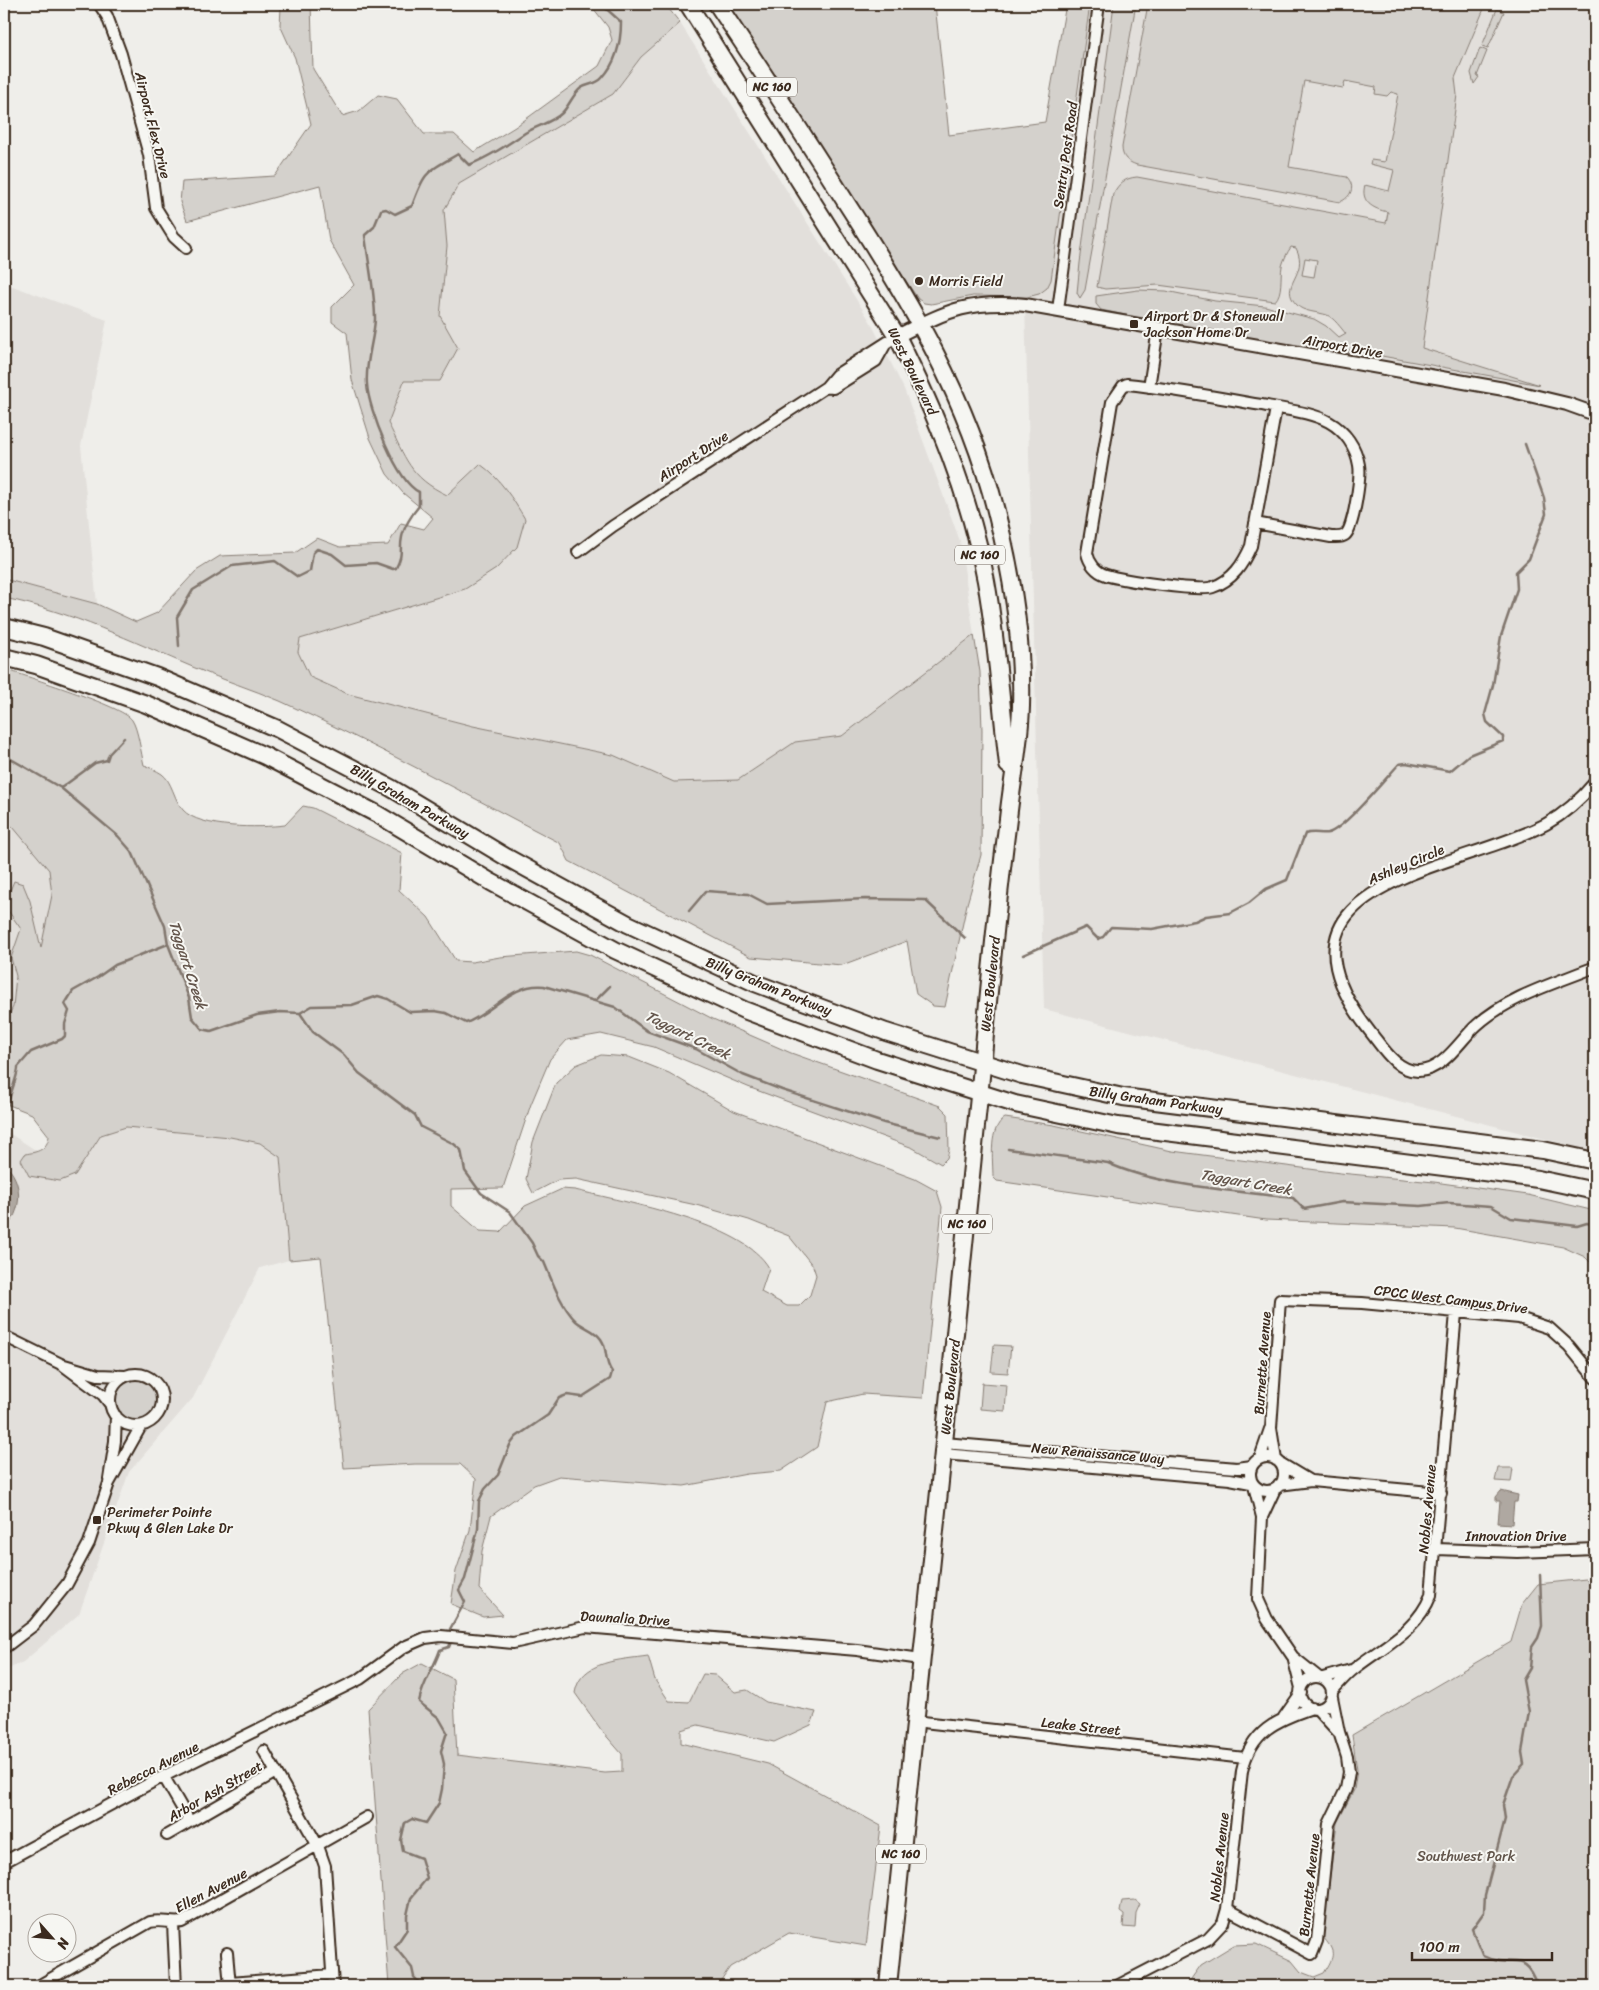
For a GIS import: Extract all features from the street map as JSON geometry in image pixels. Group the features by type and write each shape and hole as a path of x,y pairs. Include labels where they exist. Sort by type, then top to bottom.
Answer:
{"main road":[{"name":"West Boulevard","path":"688,4 891,341 926,394 950,454 971,517 986,579 995,634 1011,787"},
{"name":"West Boulevard","path":"717,4 826,171 922,324 952,385 976,446 996,510 1010,573 1018,638 1021,702 982,1063 888,1986"},
{"name":"Billy Graham Parkway","path":"4,627 44,637 138,670 278,729 391,788 567,892 691,954 820,1008 982,1063 1072,1087 1123,1097 1543,1150 1595,1161"},
{"name":"Billy Graham Parkway","path":"4,657 36,665 137,701 265,756 376,814 552,918 679,981 810,1036 980,1093 1066,1116 1118,1126 1538,1179 1595,1191"}],"street":[{"name":"Airport Flex Drive","path":"99,4 107,16 121,54 142,127 154,178 156,208 174,237 186,248"},
{"name":"Sentry Post Road","path":"1058,310 1100,4"},
{"name":"Airport Drive","path":"578,552 612,526 826,387 836,374 870,352 949,312 986,303 1025,305 1058,310 1504,389 1567,404 1595,414"},
{"path":"1149,387 1158,328"},
{"path":"1256,523 1341,538 1346,534 1351,525 1357,491 1359,464 1353,447 1342,431 1320,418 1276,408 1127,384 1123,386 1112,402 1087,547 1091,564 1106,575 1191,589 1213,588 1234,575 1243,564 1251,546 1276,408"},
{"name":"Ashley Circle","path":"1595,782 1576,803 1546,824 1414,874 1368,896 1355,906 1337,931 1334,957 1342,990 1355,1012 1397,1063 1410,1071 1427,1070 1439,1063 1476,1026 1503,1005 1595,967"},
{"name":"CPCC West Campus Drive","path":"1280,1300 1362,1303 1519,1318 1549,1328 1569,1346 1595,1378"},
{"name":"Burnette Avenue","path":"1278,1461 1271,1428 1280,1300"},
{"name":"Nobles Avenue","path":"1332,1694 1352,1670 1412,1627 1421,1617 1431,1595 1437,1549 1456,1313"},
{"path":"4,1336 61,1364 98,1375 126,1376 144,1374 158,1385 162,1393 160,1411 155,1418 141,1426 109,1483"},
{"path":"61,1364 103,1395 116,1416 125,1423 141,1426"},
{"path":"110,1404 112,1388 126,1376"},
{"path":"4,1648 34,1625 67,1584 89,1543 109,1483 115,1441 116,1416"},
{"name":"Burnette Avenue","path":"1256,1462 1271,1428"},
{"name":"New Renaissance Way","path":"943,1449 1238,1468 1256,1462"},
{"name":"New Renaissance Way","path":"943,1449 1230,1479 1253,1485"},
{"path":"1293,1656 1304,1702 1314,1709 1326,1706 1332,1694 1328,1682 1320,1678 1293,1656 1267,1619 1258,1599 1262,1518 1250,1476 1256,1462 1270,1457 1311,1481"},
{"path":"1262,1518 1284,1474 1278,1461"},
{"path":"1253,1485 1263,1491 1311,1481 1441,1493"},
{"name":"Innovation Drive","path":"1437,1549 1517,1552 1595,1549"},
{"name":"Dawnalia Drive","path":"316,1701 360,1679 409,1644 425,1638 441,1636 505,1643 585,1626 858,1650 922,1659"},
{"name":"Nobles Avenue","path":"1320,1678 1352,1670"},
{"path":"1301,1691 1307,1680 1320,1678"},
{"name":"Nobles Avenue","path":"1284,1717 1301,1691"},
{"name":"Burnette Avenue","path":"1227,1909 1312,1954 1317,1941 1329,1824 1346,1789 1349,1772 1332,1694"},
{"name":"Rebecca Avenue","path":"4,1862 164,1777 316,1701"},
{"name":"Burnette Avenue","path":"1314,1709 1339,1732"},
{"name":"Nobles Avenue","path":"1117,1986 1208,1939 1222,1923 1227,1909 1245,1758 1259,1735 1284,1717 1314,1709"},
{"name":"Leake Street","path":"914,1721 1245,1758"},
{"path":"264,1751 318,1846 325,1866 333,1986"},
{"name":"Arbor Ash Street","path":"167,1835 276,1772"},
{"path":"164,1777 190,1822"},
{"name":"Ellen Avenue","path":"38,1986 150,1922 158,1920 173,1924 182,1922 367,1817"},
{"path":"173,1924 176,1986"},
{"path":"228,1953 230,1984 332,1975"}],"shaded area":[{"path":"1080,4 1595,4 1595,1152 1044,1009 1025,305"},
{"path":"680,23 870,321 904,389 960,541 974,635 842,736 795,742 738,780 674,782 613,755 473,726 348,694 310,677 298,652 300,639 465,589 480,464 448,495 428,486 414,473 388,423 404,381 440,381 458,348 440,316 447,246 444,210 459,184 613,94 641,57"},
{"path":"4,283 107,320 81,446 97,604 4,579"},
{"path":"4,755 104,824 4,1025"},
{"path":"126,1127 230,1137 260,1143 280,1157 289,1260 260,1268 193,1398 129,1472 79,1614 23,1662 4,1671 4,1130 75,1175 101,1135"},
{"path":"4,1164 11,1171 15,1179 19,1196 15,1214 4,1229"},
{"path":"1501,1491 1518,1495 1517,1502 1514,1502 1512,1524 1498,1523 1500,1501 1496,1501 1496,1497"}],"green space":[{"path":"284,4 311,4 313,69 342,116 359,111 378,95 397,99 424,134 454,134 474,152 515,127 599,66 612,40 608,27 590,4 665,4 680,23 641,57 613,94 459,184 444,210 447,246 440,316 458,348 440,381 404,381 388,423 416,474 447,495 480,464 494,476 511,496 525,519 517,547 496,569 465,589 300,639 298,652 310,677 348,694 473,726 613,755 674,782 738,780 795,742 842,736 974,635 980,672 982,730 981,855 967,904 945,1007 933,1006 916,994 907,941 842,965 751,957 569,861 560,843 315,717 78,619 4,598 4,579 97,604 136,622 157,613 196,571 220,556 295,553 317,538 340,547 388,545 401,523 424,529 433,518 403,493 387,474 370,438 352,380 347,333 332,322 332,307 354,285 329,240 320,185 187,221 180,202 182,182 275,176 311,124 295,58 280,25 281,8"},
{"path":"723,4 935,4 949,135 1045,122 1066,4 1090,4 1051,280 1047,288 1039,294 1027,297 973,296 931,304 924,303 918,299"},
{"path":"1114,4 1136,4 1085,290 1080,298 1077,293 1080,263"},
{"path":"1148,4 1486,4 1455,78 1457,95 1422,348 1540,385 1349,350 1348,355 1204,331 1101,310 1096,304 1096,296 1138,290 1166,291 1215,301 1265,306 1314,319 1326,326 1339,338 1346,334 1330,316 1303,309 1292,298 1290,291 1297,273 1299,257 1296,248 1291,247 1282,266 1279,294 1275,301 1158,285 1105,289 1097,287 1113,194 1123,182 1137,177 1386,223 1388,212 1377,209 1369,204 1364,196 1364,191 1365,185 1389,191 1394,170 1370,164 1371,160 1385,162 1398,94 1391,92 1387,96 1375,94 1376,87 1345,81 1343,88 1304,81 1289,167 1347,177 1352,188 1349,195 1340,202 1137,165 1126,159 1122,147","holes":["1305,258 1317,260 1314,277 1302,275"]},
{"path":"1497,9 1504,12 1488,48 1482,46"},
{"path":"1480,48 1487,51 1477,76 1479,77 1474,84 1471,73"},
{"path":"4,669 72,692 125,714 134,724 144,765 165,777 180,806 191,816 203,821 231,826 274,826 285,825 303,806 313,808 402,853 399,890 428,917 456,961 472,962 500,957 576,951 590,955 713,1019 791,1053 940,1106 948,1114 949,1150 947,1158 941,1164 913,1148 748,1087 654,1047 601,1034 567,1040 550,1059 531,1104 503,1188 451,1189 451,1206 480,1231 500,1232 525,1206 562,1189 575,1190 622,1201 681,1217 710,1227 735,1239 755,1252 769,1268 761,1292 787,1306 799,1306 810,1295 816,1275 813,1266 789,1236 749,1220 696,1205 576,1179 558,1180 533,1193 526,1179 533,1142 556,1083 576,1065 601,1055 629,1057 669,1073 734,1111 915,1179 937,1191 942,1207 923,1398 863,1394 827,1402 817,1447 781,1471 747,1474 684,1486 559,1476 534,1485 491,1516 482,1551 479,1589 503,1615 483,1617 451,1604 456,1571 470,1530 476,1479 460,1464 415,1464 344,1468 321,1257 289,1260 280,1157 260,1143 230,1137 126,1127 101,1135 75,1175 60,1181 29,1176 21,1160 25,1154 38,1151 44,1147 49,1136 32,1114 4,1103 4,1025 13,1007 16,976 11,958 21,929 4,905 14,881 23,884 30,901 41,948 52,895 49,870 13,827 4,821"},
{"path":"1005,1118 1054,1125 1172,1151 1528,1195 1595,1211 1595,1267 1585,1257 1563,1247 1455,1228 1266,1220 997,1181 993,1177 992,1153 994,1137 996,1129"},
{"path":"994,1345 1011,1346 1008,1373 991,1372"},
{"path":"136,1380 151,1386 157,1401 151,1416 136,1422 121,1416 115,1401 121,1386"},
{"path":"982,1383 1007,1385 1005,1411 980,1409"},
{"path":"1498,1468 1513,1468 1511,1482 1495,1481"},
{"name":"Southwest Park","path":"1586,1579 1595,1591 1595,1986 1186,1986 1201,1965 1234,1945 1256,1944 1292,1961 1301,1972 1314,1977 1324,1973 1332,1958 1332,1950 1322,1936 1337,1823 1354,1790 1357,1770 1352,1735 1511,1642 1522,1604 1538,1584"},
{"path":"648,1656 655,1680 669,1701 689,1702 703,1674 715,1675 735,1692 747,1690 766,1702 816,1712 811,1725 774,1742 698,1725 681,1730 681,1743 768,1764 881,1826 866,1946 789,1933 730,1967 717,1986 389,1986 368,1709 402,1674 422,1663 453,1679 457,1755 605,1773 622,1772 622,1754 602,1731 575,1693 579,1682 593,1668 615,1661"},
{"path":"1135,1900 1140,1904 1136,1913 1135,1928 1123,1927 1124,1915 1120,1912 1122,1901"}],"waterway":[{"path":"179,646 177,617 193,590 232,566 275,561 298,577 310,571 313,553 317,549 332,554 346,565 376,563 393,569 396,568 400,558 402,537 411,517 419,506 419,492 410,485 393,460 372,410 367,384 367,368 373,335 375,309 365,235 374,227 381,210 386,209 395,214 412,206 420,185 428,174 439,165 458,154 469,165 491,155 529,130 558,116 581,88 598,82 611,66 617,52 621,22 601,4"},
{"path":"1023,955 1086,927 1098,939 1103,937 1111,927 1152,929 1195,921 1206,916 1230,913 1249,903 1266,889 1287,880 1305,834 1328,833 1335,829 1354,813 1399,764 1406,763 1450,771 1469,755 1503,741 1503,737 1487,722 1485,714 1493,685 1501,636 1517,589 1516,572 1529,559 1546,514 1544,498 1525,444"},
{"path":"61,788 95,763 107,760 109,754 124,738"},
{"name":"Taggart Creek","path":"4,755 61,788 118,836 132,852 165,926 168,944 189,998 192,1017 202,1029 211,1031 257,1015 280,1012 300,1013 312,1006 352,1005 378,996 388,999 410,1012 435,1011 446,1013 466,1023 512,993 532,986 544,986 615,1007 647,1031 696,1049 743,1075 782,1090 884,1123 940,1137"},
{"path":"689,911 706,891 748,894 767,904 865,899 925,900 965,938"},
{"path":"5,1112 18,1067 31,1052 65,1036 65,1024 69,1011 65,1004 73,991 115,965 168,944"},
{"path":"595,1001 610,986"},
{"path":"300,1013 313,1032 344,1055 359,1073 415,1115 421,1127 454,1144 461,1150 465,1171 481,1193 510,1212 532,1243 538,1256 544,1262 557,1293 571,1315 576,1321 596,1333 601,1339 609,1368 612,1372 610,1379 582,1397 567,1395 559,1398 548,1415 516,1437 510,1445 498,1475 485,1489 479,1501 478,1529 465,1579 459,1590 465,1602 450,1629 451,1634"},
{"name":"Taggart Creek","path":"1008,1149 1108,1163 1127,1171 1171,1182 1293,1198 1304,1209 1342,1202 1421,1206 1449,1203 1491,1206 1511,1218 1577,1226 1587,1223 1595,1225"},
{"path":"1538,1986 1533,1974 1522,1963 1502,1962 1483,1956 1472,1929 1484,1912 1485,1895 1505,1819 1503,1805 1513,1776 1524,1764 1522,1752 1529,1712 1523,1680 1530,1668 1532,1647 1538,1638 1542,1626 1540,1575"},
{"path":"422,1986 414,1977 412,1968 395,1947 407,1929 407,1915 411,1898 427,1878 421,1858 403,1851 401,1840 405,1823 412,1819 426,1823 439,1803 444,1764 441,1751 447,1732 439,1718 419,1702 440,1650 449,1647 451,1642"}],"place":[{"name":"Morris Field","path":"919,281"},
{"name":"Airport Dr & Stonewall Jackson Home Dr","path":"1134,324"},
{"name":"Perimeter Pointe Pkwy & Glen Lake Dr","path":"97,1520"}]}
